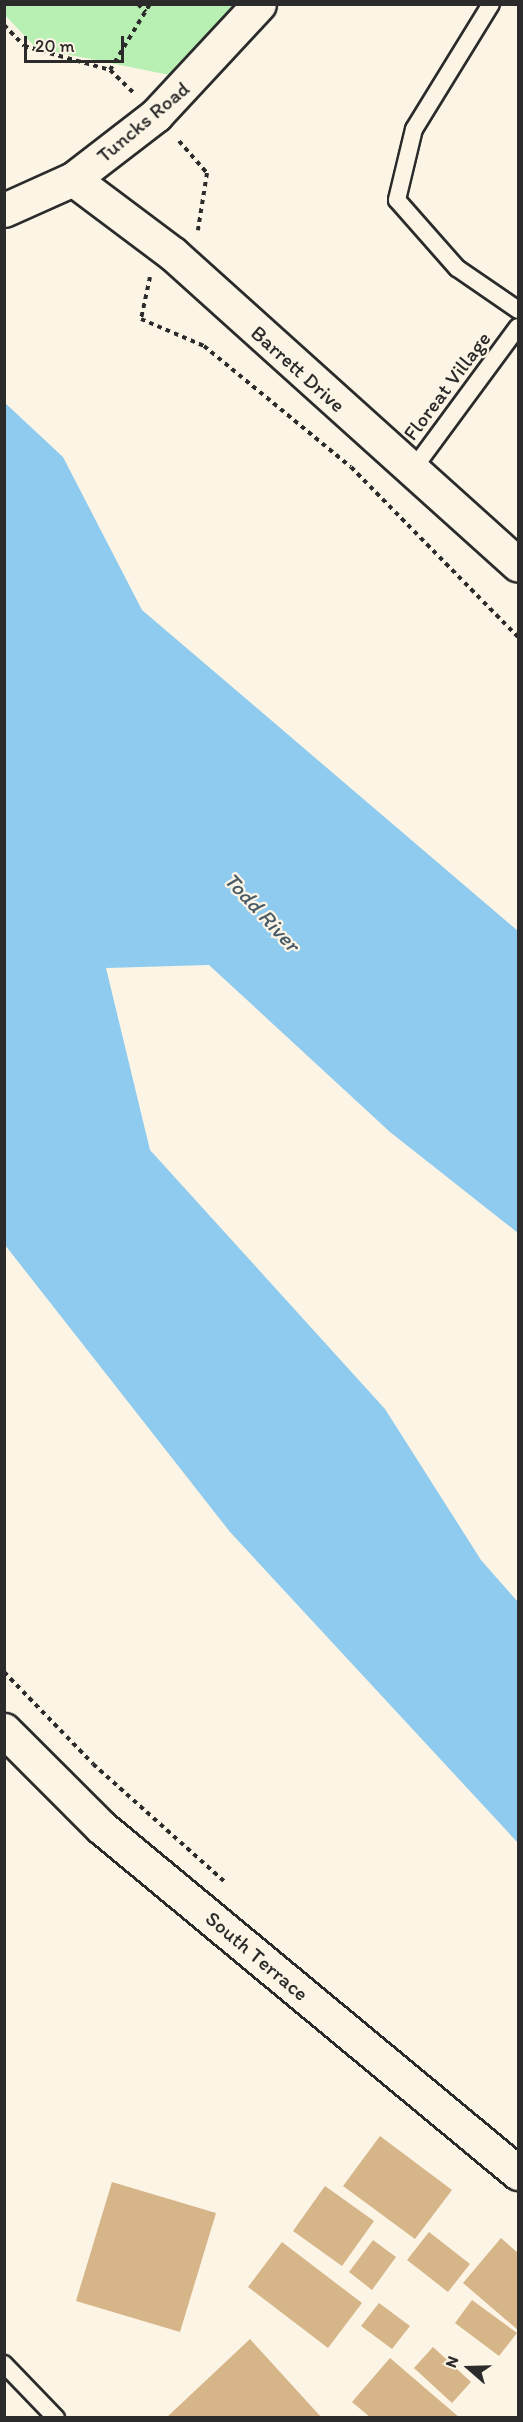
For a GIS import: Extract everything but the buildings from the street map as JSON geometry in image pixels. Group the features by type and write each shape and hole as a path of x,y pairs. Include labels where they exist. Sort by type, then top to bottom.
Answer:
{"street":[{"name":"Tuncks Road","path":"4,210 73,180 194,80 259,4"},
{"name":"Barrett Drive","path":"73,180 172,254 411,472 519,565"},
{"name":"South Terrace","path":"4,1730 101,1827 519,2173"}],"lane":[{"path":"491,4 414,129 397,200 457,268 519,310"},
{"name":"Floreat Village","path":"411,472 519,327"},
{"path":"4,2364 56,2418"}],"path":[{"path":"138,4 146,12"},
{"path":"110,69 150,4"},
{"path":"4,1672 93,1764 233,1889"}],"green space":[{"path":"5,4 259,5 194,80 36,48 5,15"}],"water":[{"name":"Todd River","path":"4,402 63,457 142,610 518,931 518,1233 390,1132 209,965 106,968 150,1150 385,1409 481,1560 518,1602 518,1843 230,1532 5,1245"}]}
